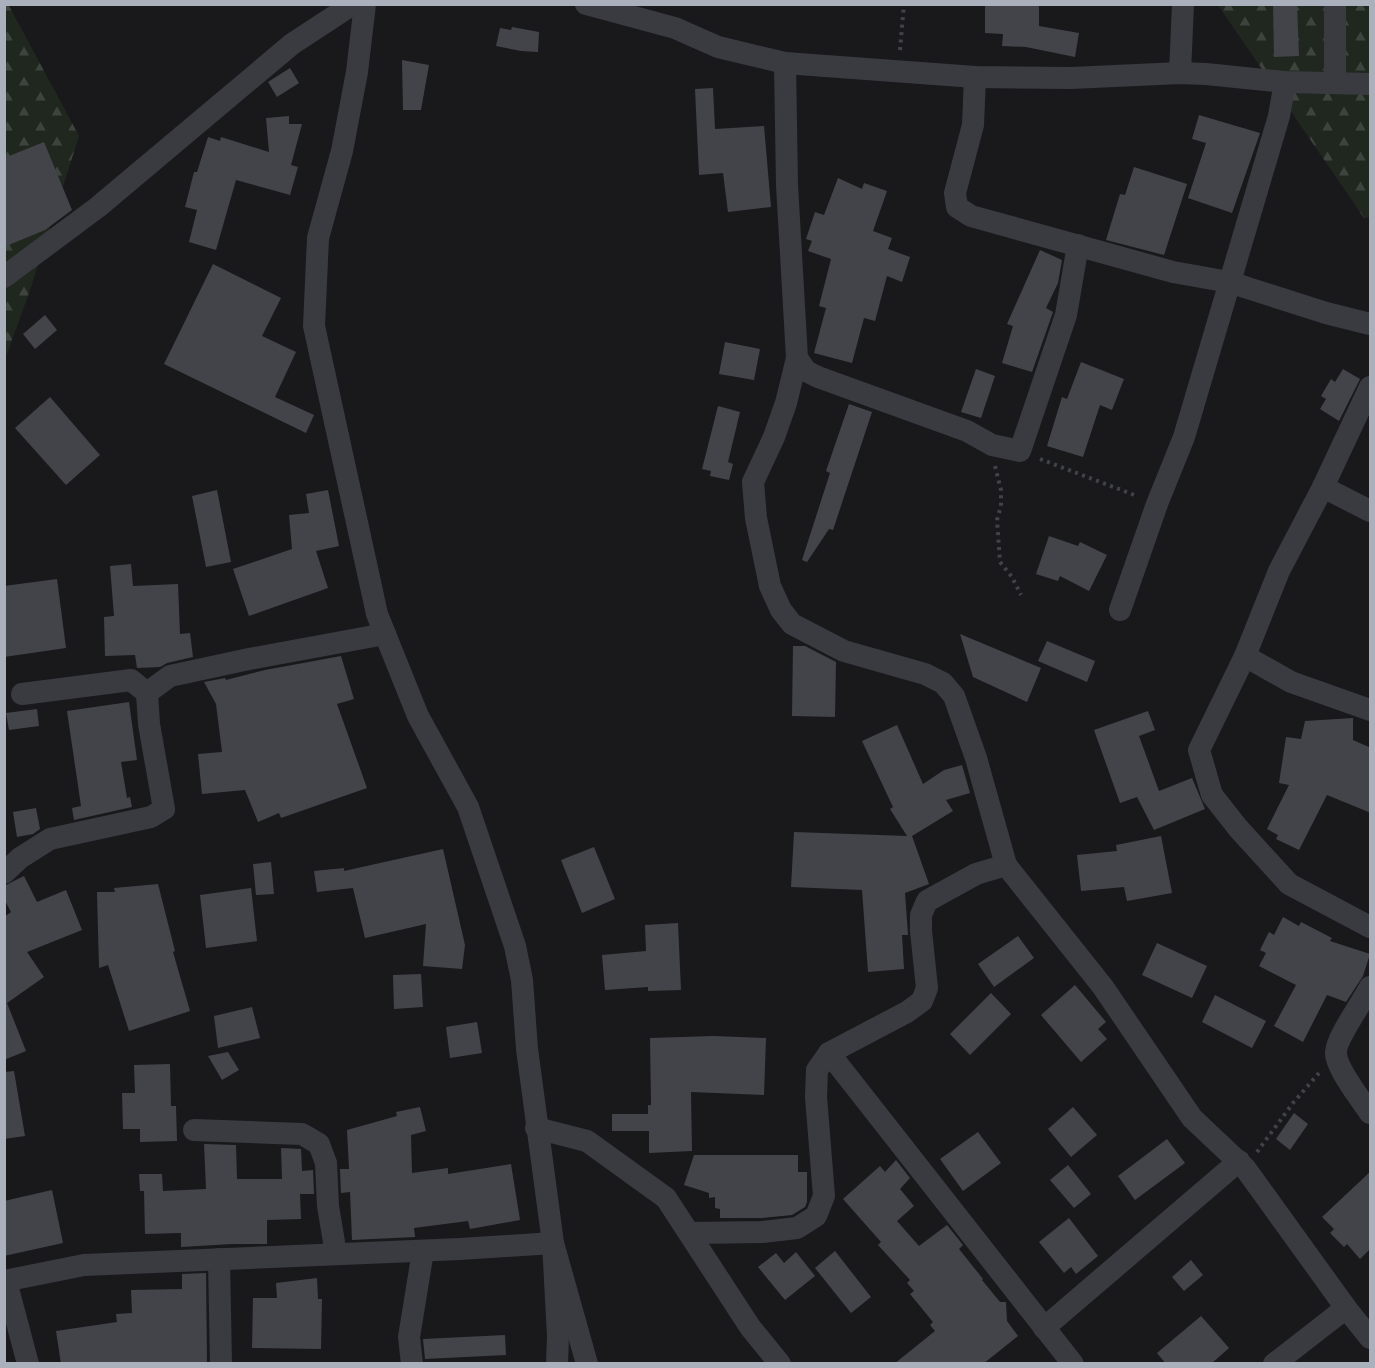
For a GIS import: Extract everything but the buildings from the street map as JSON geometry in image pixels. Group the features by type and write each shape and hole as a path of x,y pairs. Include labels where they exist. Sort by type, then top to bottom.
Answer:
{"street":[{"path":"4,277 98,207 292,44 353,4"},
{"path":"366,4 357,72 342,151 318,238 314,326 377,614 418,716 468,807 515,946 522,980 536,1128 553,1243 558,1336 557,1364"},
{"path":"586,4 675,28 718,47 785,63 975,77 1071,78 1180,73 1285,82 1371,84"},
{"path":"1180,73 1183,4"},
{"path":"1335,4 1335,83"},
{"path":"785,63 788,185 797,358 786,403 774,437 753,482 756,518 770,586 781,609 792,624 844,651 925,674 943,683 954,696 976,758 1006,865 1103,987 1192,1118 1242,1164 1346,1308 1371,1338"},
{"path":"975,77 973,125 955,193 957,207 971,216 1173,272 1229,282 1326,313 1371,324"},
{"path":"1120,610 1157,504 1184,437 1279,116 1285,82"},
{"path":"797,358 806,370 818,377 967,431 992,445 1020,451 1066,315 1078,245"},
{"path":"1371,387 1279,571 1245,656 1199,750 1212,795 1238,828 1289,884 1371,927"},
{"path":"1323,487 1371,511"},
{"path":"147,693 170,676 385,634"},
{"path":"1245,656 1291,682 1371,710"},
{"path":"4,873 20,858 50,839 151,817 164,809 149,724 147,693 131,680 22,694"},
{"path":"689,1233 762,1232 797,1228 816,1216 824,1196 816,1097 817,1070 829,1053 907,1012 922,1001 927,988 921,915 927,901 976,874 1006,865"},
{"path":"1371,987 1337,1043 1335,1054 1341,1068 1371,1113"},
{"path":"829,1053 1073,1364"},
{"path":"536,1128 587,1141 666,1198 750,1327 780,1364"},
{"path":"194,1130 302,1134 319,1144 326,1163 328,1206 336,1254"},
{"path":"1044,1328 1242,1164"},
{"path":"28,1364 5,1281 84,1265 423,1251 553,1243"},
{"path":"553,1243 587,1364"},
{"path":"412,1364 409,1338 423,1251"},
{"path":"219,1259 221,1364"},
{"path":"1274,1364 1346,1308"}],"path":[{"path":"899,72 904,4"},
{"path":"992,445 1001,490 1001,507 997,520 1000,562 1012,577 1021,595"},
{"path":"1020,451 1157,504"},
{"path":"1242,1164 1335,1054"}],"green space":[{"path":"8,4 79,136 29,293 5,359 4,5"},
{"path":"1218,5 1370,5 1370,217 1364,218"}]}
